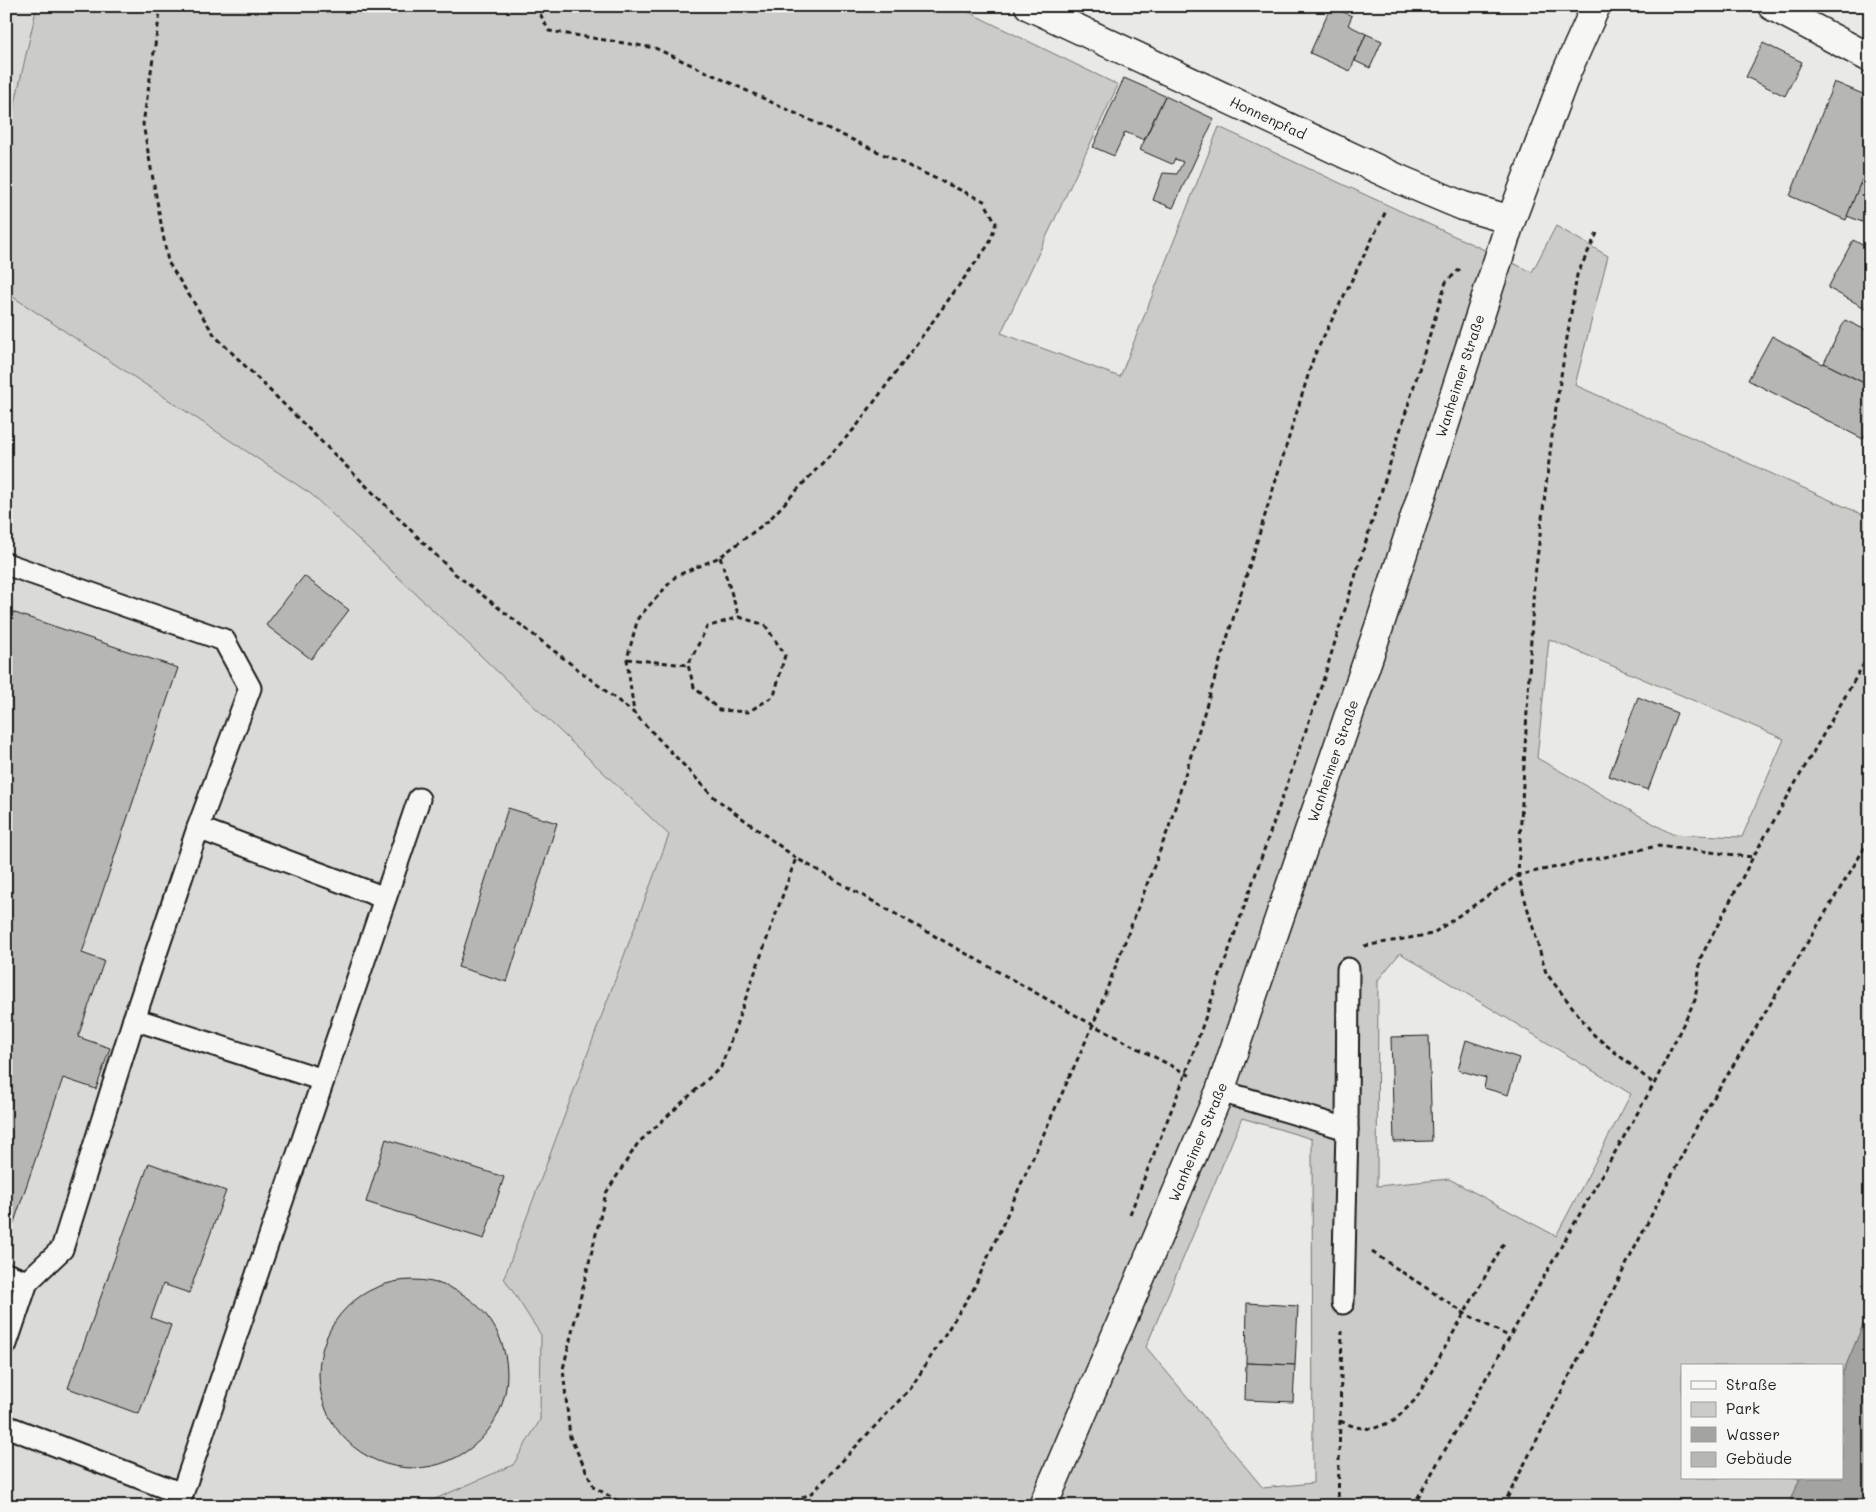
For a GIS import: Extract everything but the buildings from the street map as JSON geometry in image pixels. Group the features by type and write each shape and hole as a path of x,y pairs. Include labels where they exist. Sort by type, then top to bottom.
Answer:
{"street":[{"name":"Honnenpfad","path":"1029,6 1402,180 1464,206 1511,220"},
{"name":"Wanheimer Straße","path":"1043,1506 1220,1091 1379,627 1511,220 1566,71 1596,6"},
{"path":"1772,6 1870,58"}],"lane":[{"path":"6,564 224,640 250,688 198,828 134,1019 62,1248 27,1282 6,1344"},
{"path":"6,1426 180,1500 420,799"},
{"path":"198,828 386,898"},
{"path":"1343,1303 1348,969"},
{"path":"134,1019 323,1080"},
{"path":"1220,1091 1347,1129"},
{"path":"6,1274 27,1282"}],"path":[{"path":"161,6 143,124 168,262 215,336 454,573 634,713 715,798 796,858 1093,1025 1220,1091"},
{"path":"536,6 549,31 655,48 984,200 996,223 989,244 856,427 768,521 720,557 676,576 638,618 627,659 634,713"},
{"path":"786,1506 813,1492 911,1388 973,1290 1093,1025 1170,827 1314,356 1402,180"},
{"path":"1597,233 1577,276 1553,430 1534,584 1518,875 1546,973 1594,1035 1654,1084"},
{"path":"1127,1222 1186,1073 1322,684 1446,282 1461,268"},
{"path":"720,557 739,617"},
{"path":"739,617 765,626 785,655 774,696 748,712 719,710 694,687 688,665 707,627 739,617"},
{"path":"1413,1506 1654,1084 1695,1000 1701,957 1753,857 1870,653"},
{"path":"627,659 688,665"},
{"path":"1503,1506 1699,1122 1870,839"},
{"path":"1348,969 1361,947 1432,934 1518,875 1658,846 1753,857"},
{"path":"626,1506 594,1487 570,1437 563,1369 606,1193 638,1143 721,1067 796,858"},
{"path":"1344,1238 1354,1240 1464,1313 1510,1337"},
{"path":"1340,1421 1355,1427 1372,1429 1394,1421 1416,1399 1504,1243"},
{"path":"1338,1506 1343,1303"}],"shaded area":[{"path":"6,6 131,6 311,494 669,835 504,1277 541,1335 540,1420 513,1465 419,1506 6,1506"}],"green space":[{"path":"37,6 956,6 1118,85 1001,333 1120,377 1219,127 1532,272 1556,226 1608,256 1575,385 1870,518 1870,1308 1844,1370 1844,1364 1681,1364 1681,1480 1799,1480 1789,1506 419,1506 513,1465 540,1420 541,1335 504,1278 669,835 311,494 10,295 6,284 6,143","holes":["1549,639 1784,739 1742,837 1672,834 1537,758","1400,953 1631,1094 1556,1236 1449,1179 1377,1186 1378,980","1242,1118 1312,1139 1313,1483 1263,1488 1146,1347"]}],"water":[{"path":"1870,1308 1870,1506 1789,1506 1799,1480 1844,1480 1844,1370"}]}
